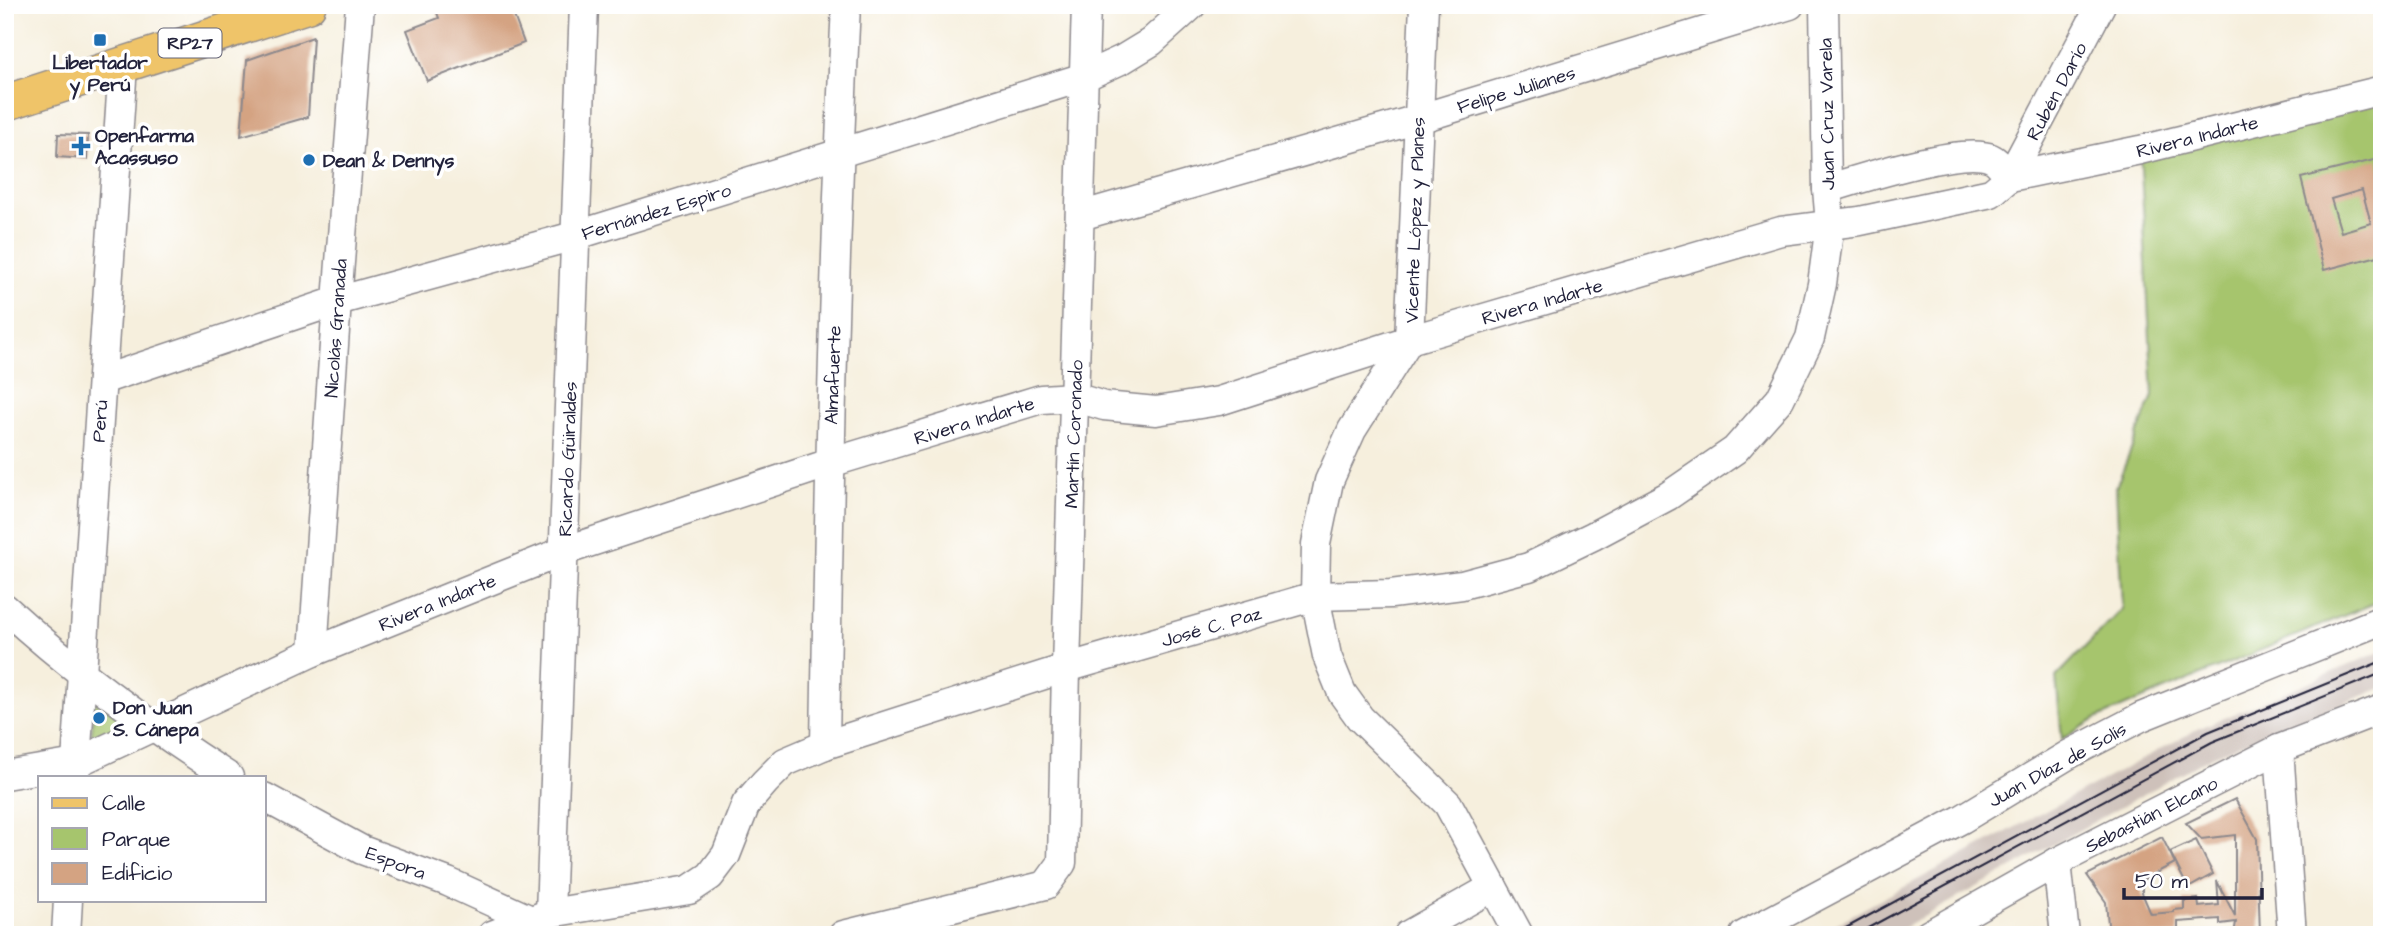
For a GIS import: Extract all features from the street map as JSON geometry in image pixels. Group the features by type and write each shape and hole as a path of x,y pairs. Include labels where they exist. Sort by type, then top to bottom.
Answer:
{"main road":[{"name":"RP27","path":"5,103 123,65 257,13 309,5"}],"street":[{"name":"Nicolás Granada","path":"313,652 360,5"},
{"name":"Ricardo Güiraldes","path":"541,916 564,551 584,5"},
{"name":"Almafuerte","path":"825,745 830,463 846,5"},
{"name":"Martín Coronado","path":"844,935 1046,885 1062,863 1086,5"},
{"name":"Fernández Espiro","path":"102,380 337,301 574,236 1084,77 1123,59 1151,42 1192,5"},
{"name":"Vicente López y Planes","path":"1424,5 1409,340 1352,430 1329,481 1316,544 1315,596 1327,656 1342,693 1360,718 1448,804 1519,935"},
{"name":"Felipe Julianes","path":"1080,216 1418,119 1790,5"},
{"name":"Juan Cruz Varela","path":"1824,5 1830,224"},
{"name":"Rubén Darío","path":"2010,177 2101,5"},
{"name":"Perú","path":"75,770 123,65"},
{"name":"Rivera Indarte","path":"5,775 75,770 150,727 313,652 564,551 830,463 1041,399 1074,397 1104,406 1156,411 1219,401 1409,340 1781,231 1860,221 1991,193 2010,177 2140,150 2382,90"},
{"path":"1827,189 1962,154 1991,158 2010,177"},
{"name":"José C. Paz","path":"492,935 541,916 690,890 710,876 726,855 746,804 765,782 785,762 825,745 1066,668 1315,596 1391,594 1462,585 1529,567 1593,536 1668,496 1735,450 1780,398 1810,338 1822,284 1830,224"},
{"path":"5,608 82,674 150,727 227,776"},
{"name":"Juan Díaz de Solís","path":"1744,935 1962,818 2068,755 2141,717 2382,620"},
{"name":"Sebastián Elcano","path":"1928,935 2057,862 2279,749 2382,709"},
{"path":"2279,749 2292,935"},
{"name":"Espora","path":"266,798 362,850 541,916"},
{"path":"2057,862 2065,935"},
{"path":"1408,935 1493,887"},
{"path":"66,935 68,902"}],"shaded area":[{"path":"2382,651 2382,688 2216,754 1891,935 1815,935 2200,728"}],"green space":[{"path":"2382,95 2382,600 2135,702 2096,719 2062,739 2056,677 2122,609 2116,487 2153,396 2140,150"},
{"path":"95,697 130,721 91,739"}],"building":[{"path":"434,5 510,5 524,43 427,81 407,30 439,18"},
{"path":"313,37 308,117 241,136 247,60"},
{"path":"58,134 88,135 87,159 57,157"},
{"path":"2378,159 2382,175 2382,255 2324,270 2301,178","holes":["2362,190 2371,223 2341,232 2331,199"]},
{"path":"2235,799 2257,839 2260,935 2234,935 2236,922 2220,924 2220,919 2178,922 2178,935 2109,935 2106,902 2087,875 2162,837 2175,863 2142,880 2142,893 2151,914 2184,909 2184,901 2198,899 2199,907 2219,905 2217,881 2235,916 2235,835 2201,839 2186,823"},
{"path":"2196,840 2213,874 2188,888 2170,852"}],"tram line":[{"path":"1833,935 2208,732 2382,661"},
{"path":"1855,935 2212,742 2382,673"}],"place":[{"name":"Libertador y Perú","path":"100,40"},
{"name":"Openfarma Acassuso","path":"81,146"},
{"name":"Dean & Dennys","path":"309,160"},
{"name":"Don Juan S. Cánepa","path":"99,718"}]}
